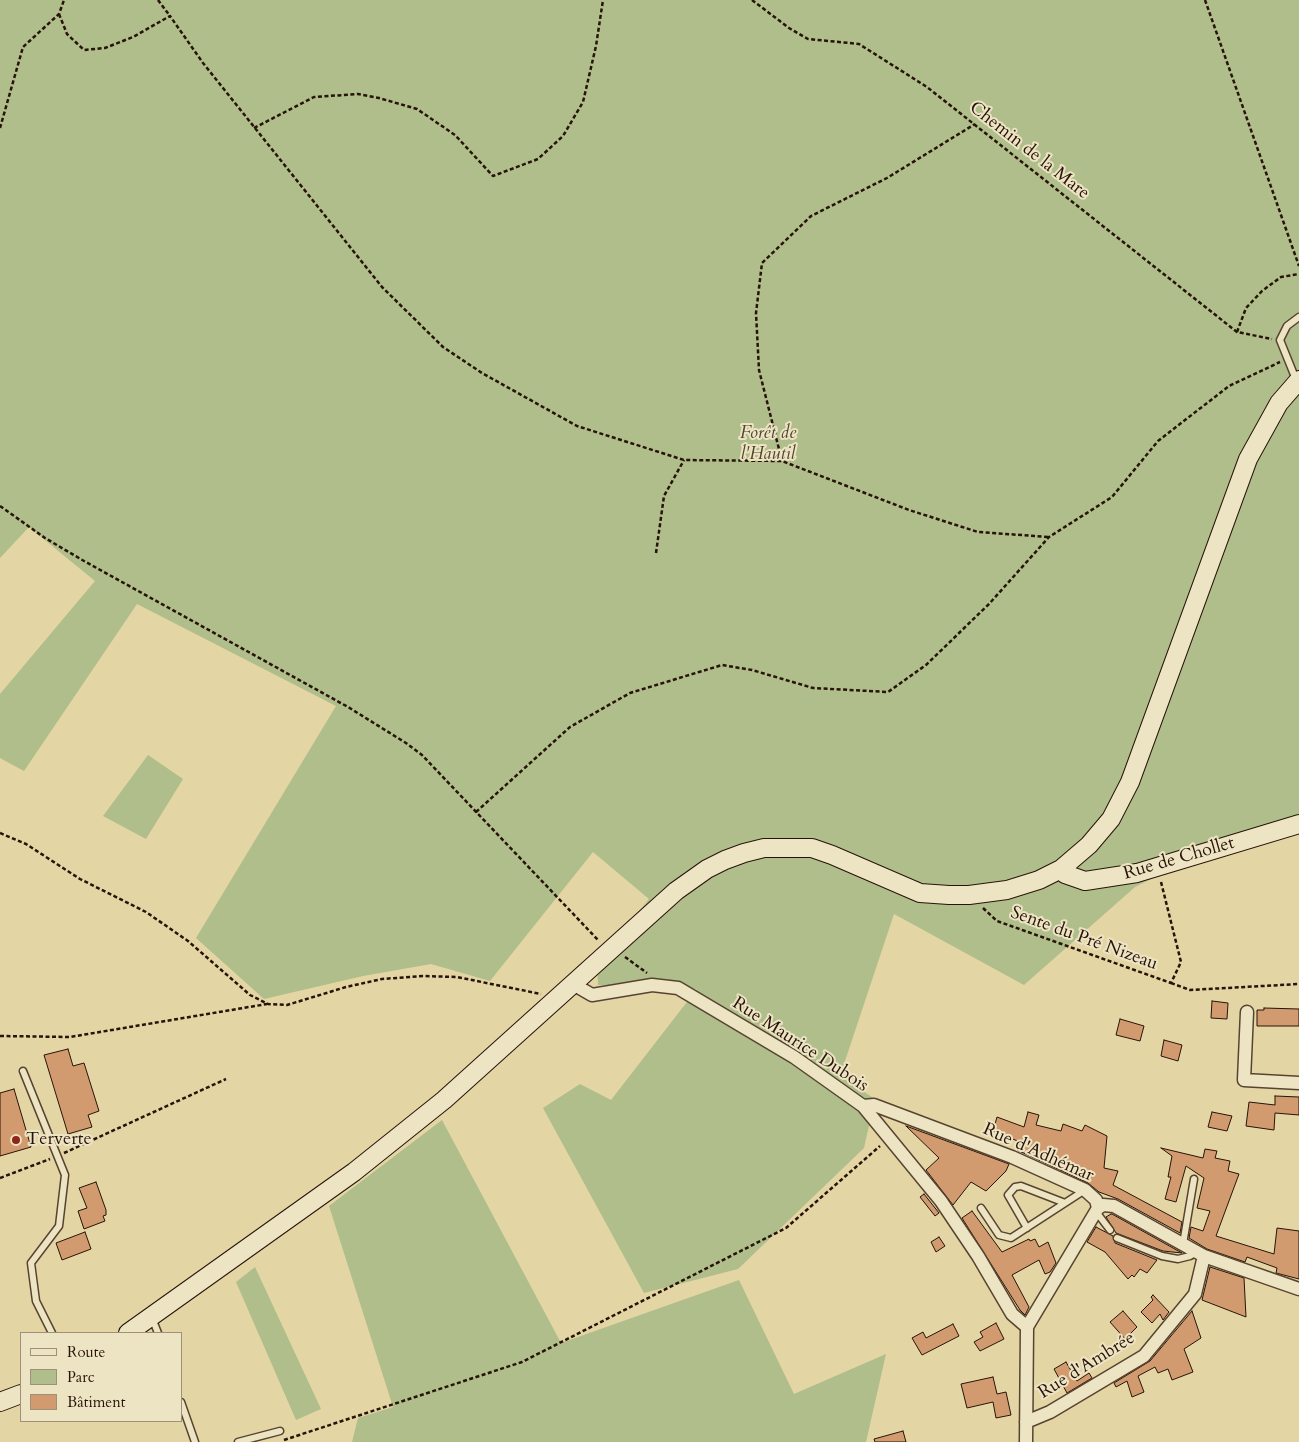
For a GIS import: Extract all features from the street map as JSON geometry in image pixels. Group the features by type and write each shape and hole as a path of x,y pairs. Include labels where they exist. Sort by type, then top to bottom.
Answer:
{"main road":[{"path":"131,1332 155,1325 354,1172 444,1100 573,984 616,954 676,891 707,869 744,852 764,848 812,848 832,854 920,893 969,895 1016,888 1062,869 1089,846 1111,819 1130,782 1248,459 1279,403 1298,381"},
{"name":"Rue de Chollet","path":"1062,869 1066,874 1086,881 1137,873 1299,824"},
{"path":"0,1402 20,1394"}],"street":[{"name":"Rue Maurice Dubois","path":"573,984 592,995 652,985 678,988 794,1057 863,1106 941,1200 978,1256 1012,1314 1027,1327"},
{"path":"1247,1012 1244,1080 1299,1083"},
{"name":"Rue d'Adhémar","path":"863,1106 874,1104 1012,1157 1085,1190 1096,1200 1097,1210"},
{"name":"Rue d'Adhémar","path":"1097,1210 1103,1205 1114,1206 1200,1254 1299,1289"},
{"path":"1026,1442 1027,1327 1097,1210"},
{"name":"Rue d'Ambrée","path":"1026,1422 1050,1412 1144,1356 1195,1294 1200,1254"}],"lane":[{"path":"1298,381 1286,359 1280,340 1287,326 1299,317"},
{"path":"24,1071 65,1174 59,1226 31,1263 36,1300 52,1332"},
{"path":"1183,1244 1194,1178"},
{"path":"1026,1228 1008,1196 1015,1187 1021,1186 1065,1203"},
{"path":"981,1208 999,1235 1012,1238 1085,1190"},
{"path":"1097,1210 1110,1230"},
{"path":"1117,1238 1162,1256 1178,1259 1200,1254"},
{"path":"182,1405 195,1442"},
{"path":"238,1442 280,1431"}],"path":[{"path":"0,128 23,47 59,14 64,0"},
{"path":"158,0 203,63 382,287 443,347 482,373 577,426 684,460 782,461 909,510 978,532 1049,537"},
{"path":"254,128 314,97 358,94 379,98 417,108 455,135 493,176 538,158 563,136 583,102 596,46 603,0"},
{"name":"Chemin de la Mare","path":"752,0 789,28 808,38 859,44 927,87 1237,332 1280,340"},
{"path":"1205,0 1299,266"},
{"path":"59,14 67,34 84,50 105,48 133,37 170,16"},
{"path":"782,461 759,370 756,312 762,263 811,216 887,178 975,124"},
{"path":"1237,332 1246,308 1262,291 1282,278 1299,274"},
{"path":"476,812 570,728 630,693 722,665 752,670 813,688 888,692 926,665 989,604 1049,537 1112,497 1158,441 1229,386 1286,359"},
{"path":"656,553 664,496 684,460"},
{"path":"0,506 45,538 84,561 348,707 406,743 422,755 616,954 641,968"},
{"path":"0,833 26,844 80,879 146,912 188,941 250,995 268,1004"},
{"name":"Sente du Pré Nizeau","path":"1157,867 1181,962 1171,983"},
{"name":"Sente du Pré Nizeau","path":"969,895 997,921 1190,990 1299,984"},
{"path":"0,1036 70,1037 268,1004 287,1005 346,987 382,979 423,976 466,979 557,998"},
{"path":"0,1178 58,1156 226,1079"},
{"path":"279,1442 522,1362 786,1228 889,1138"}],"green space":[{"name":"Forêt de l'Hautil","path":"0,0 1299,0 1299,827 1192,859 1135,887 1024,985 894,914 840,1076 875,1099 864,1148 738,1269 644,1293 543,1108 580,1084 611,1100 697,989 598,985 597,963 649,899 593,852 490,981 431,964 363,976 264,999 196,938 336,706 137,604 24,771 0,758 0,694 95,581 29,527 0,558"},
{"path":"148,755 183,779 146,839 103,816"},
{"path":"442,1120 561,1343 739,1280 794,1394 886,1354 866,1442 352,1442 358,1418 393,1407 329,1206"},
{"path":"255,1267 321,1409 296,1420 236,1282"}],"building":[{"path":"1212,1001 1228,1003 1227,1019 1211,1018"},
{"path":"1264,1008 1299,1009 1299,1026 1257,1026 1257,1010 1264,1010"},
{"path":"1120,1019 1144,1026 1140,1041 1116,1035"},
{"path":"1164,1040 1182,1045 1178,1061 1161,1056"},
{"path":"68,1049 73,1066 84,1063 99,1111 88,1115 92,1127 68,1134 44,1055"},
{"path":"14,1089 31,1147 0,1156 0,1093"},
{"path":"1275,1096 1299,1097 1299,1115 1275,1113 1274,1130 1246,1126 1249,1102 1275,1105"},
{"path":"1028,1112 1039,1115 1036,1125 1061,1131 1063,1124 1082,1131 1085,1125 1107,1136 1104,1168 1118,1171 1113,1185 1182,1222 1180,1233 1118,1199 1099,1192 1088,1183 1017,1150 1020,1142 993,1131 997,1117 1024,1127"},
{"path":"1212,1112 1232,1116 1227,1131 1208,1127"},
{"path":"906,1126 1009,1164 1006,1171 986,1191 971,1182 953,1205 926,1170 939,1158"},
{"path":"1161,1148 1203,1158 1205,1149 1217,1151 1215,1158 1230,1161 1228,1171 1239,1174 1216,1236 1274,1254 1277,1228 1299,1231 1299,1279 1276,1273 1277,1268 1247,1257 1245,1262 1207,1249 1189,1238 1191,1227 1203,1231 1210,1211 1197,1208 1204,1178 1186,1166 1176,1202 1165,1199 1171,1177 1168,1177 1172,1156"},
{"path":"96,1182 106,1210 106,1215 103,1216 105,1221 84,1229 78,1211 87,1208 79,1188"},
{"path":"924,1194 939,1213 935,1216 920,1197"},
{"path":"972,1211 1002,1252 1029,1239 1030,1241 1035,1239 1039,1247 1048,1242 1056,1263 1050,1272 1045,1274 1039,1260 1012,1275 1029,1307 1025,1315 962,1218"},
{"path":"1111,1214 1182,1253 1163,1251 1116,1233 1106,1217"},
{"path":"1096,1227 1113,1236 1115,1243 1157,1260 1147,1273 1140,1269 1134,1277 1132,1275 1128,1279 1105,1252 1087,1242"},
{"path":"85,1232 91,1249 62,1260 56,1243"},
{"path":"939,1237 945,1246 936,1252 931,1242"},
{"path":"1210,1267 1244,1278 1246,1317 1202,1300"},
{"path":"1153,1295 1169,1312 1163,1320 1160,1314 1152,1323 1141,1312 1153,1300 1151,1297"},
{"path":"1123,1311 1137,1327 1125,1339 1110,1322"},
{"path":"1192,1311 1201,1338 1184,1349 1193,1372 1172,1380 1168,1369 1158,1373 1155,1367 1138,1376 1144,1392 1132,1397 1127,1381 1116,1387 1114,1383 1150,1361"},
{"path":"996,1323 1004,1339 980,1351 974,1342 983,1337 980,1332"},
{"path":"953,1324 959,1336 922,1355 912,1338 923,1332 926,1338"},
{"path":"1066,1362 1077,1381 1089,1373 1092,1378 1067,1393 1054,1369"},
{"path":"993,1377 997,1394 1006,1392 1011,1415 996,1418 993,1402 967,1408 961,1384"},
{"path":"903,1431 906,1442 875,1442 874,1439"}],"place":[{"name":"Terverte","path":"16,1140"}]}
